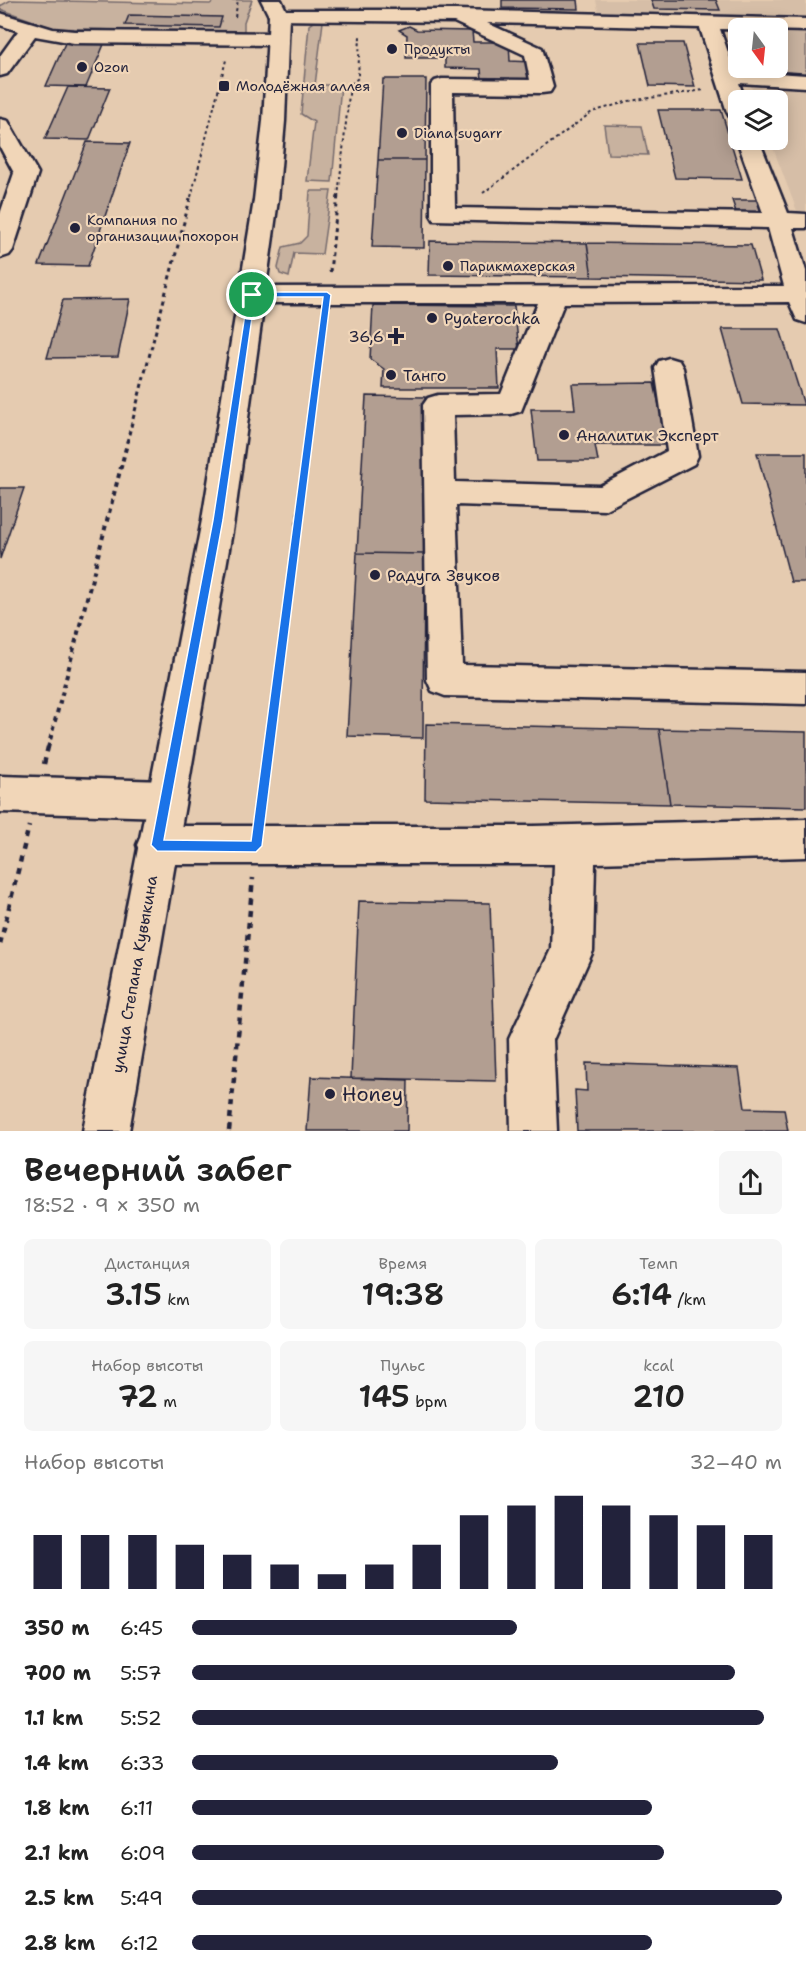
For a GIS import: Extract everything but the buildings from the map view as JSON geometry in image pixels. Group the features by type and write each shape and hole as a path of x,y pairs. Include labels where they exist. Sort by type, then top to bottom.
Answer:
{"street":[{"path":"0,19 30,29 74,37 232,39 280,14 457,16 589,10 708,24 806,25"},
{"name":"улица Степана Кувыкина","path":"106,1131 165,799 218,520 268,177 280,14"},
{"path":"457,16 535,52 542,87 442,85 443,215 806,221"},
{"path":"708,24 730,90"},
{"path":"0,70 30,29"},
{"path":"727,82 806,81"},
{"path":"0,126 26,173 0,250"},
{"path":"252,295 554,296 802,304 778,220 752,150"},
{"path":"554,296 511,404 438,405 445,680 806,688"},
{"path":"441,493 604,498 683,456 669,368"},
{"path":"18,795 165,799"},
{"path":"157,845 575,844 806,838"},
{"path":"534,1131 531,1039 572,951 575,844"}],"path":[{"path":"0,944 18,795 232,39 238,0"},
{"path":"229,1131 256,846 327,295 350,85 358,78 361,26 368,23 372,16"},
{"path":"443,215 499,183 567,128 592,112 629,100 727,82"}],"shaded area":[{"path":"11,0 210,4 216,0 252,0 244,22 244,34 53,28 0,9 0,6"},
{"path":"596,0 806,0 806,19 599,16"},
{"path":"315,21 323,22 315,85 341,85 332,182 307,181 314,122 301,114 309,25"},
{"path":"788,30 806,31 806,74 788,73"},
{"path":"806,31 806,211 797,211 774,150 788,150 788,90 752,90 748,78 788,78 788,54"},
{"path":"604,125 642,126 648,155 608,154"},
{"path":"310,191 331,191 322,254 294,253 289,277 280,274 278,268 283,247 300,243 307,236"}],"place":[{"name":"Продукты","path":"392,49"},
{"name":"Ozon","path":"82,67"},
{"name":"Молодёжная аллея","path":"224,86"},
{"name":"Diana sugarr","path":"402,133"},
{"name":"Компания по организации похорон","path":"75,228"},
{"name":"Парикмахерская","path":"448,266"},
{"name":"Pyaterochka","path":"432,318"},
{"name":"36,6","path":"396,336"},
{"name":"Танго","path":"391,375"},
{"name":"Аналитик Эксперт","path":"564,435"},
{"name":"Радуга Звуков","path":"375,575"},
{"name":"Honey","path":"330,1094"}],"route":[{"path":"252,295 327,295 256,846 157,845 218,520 252,295"}]}
